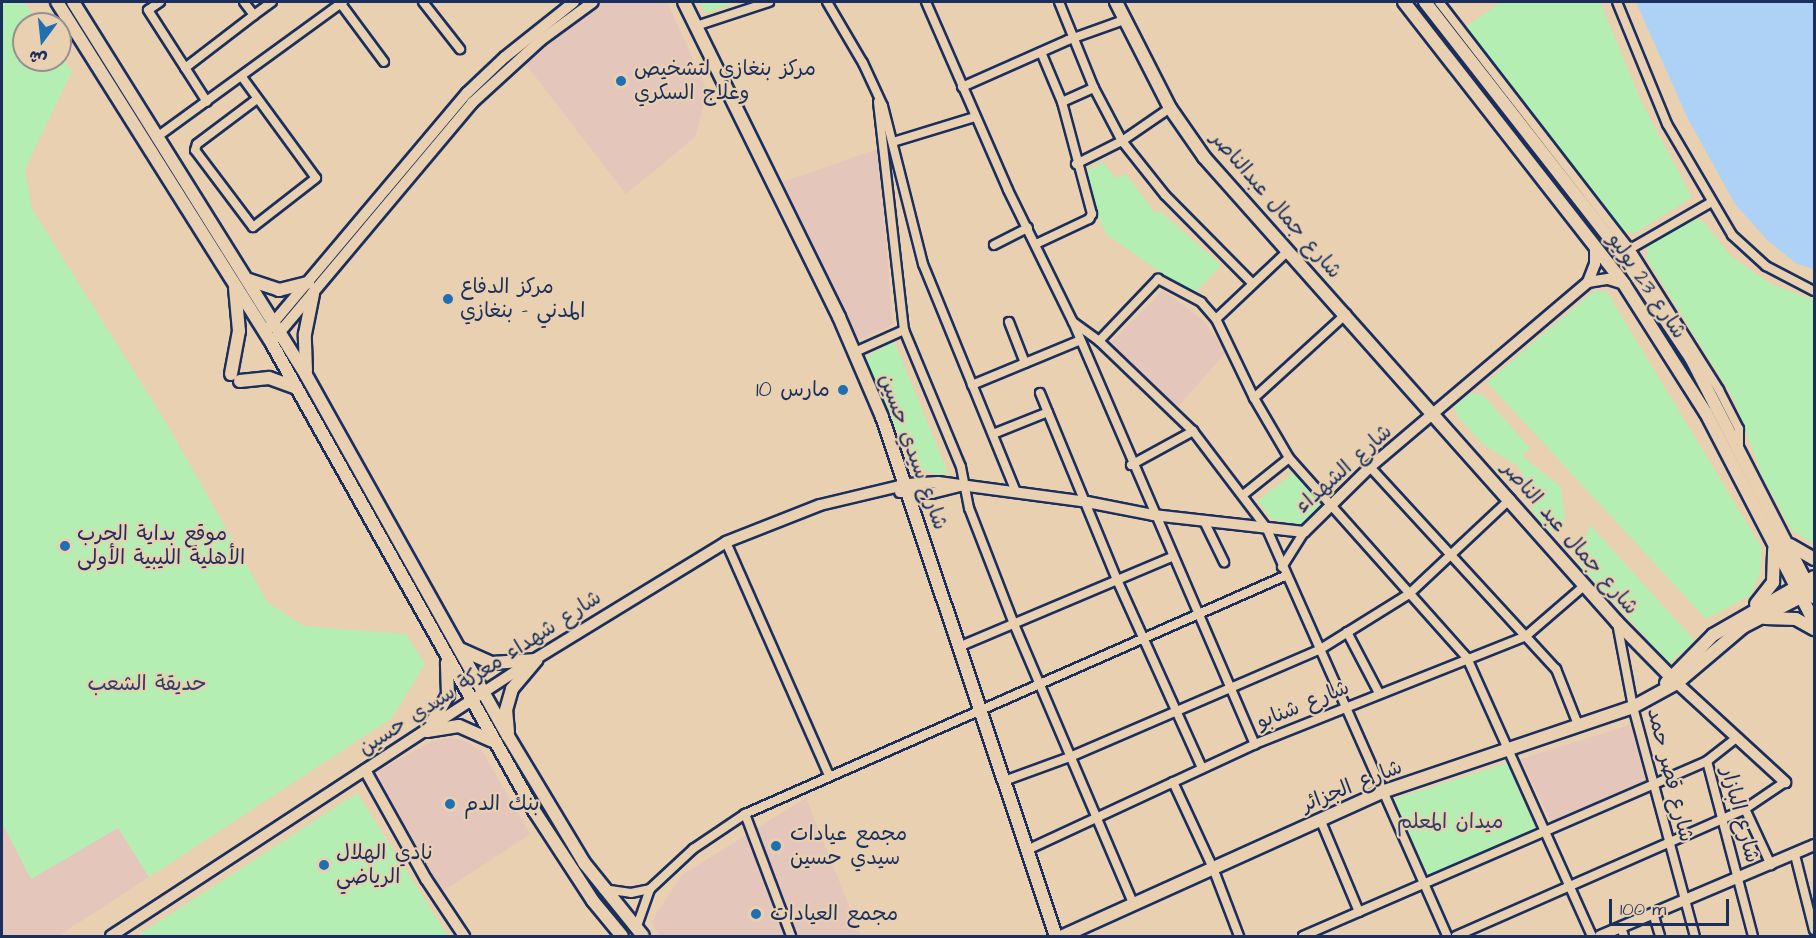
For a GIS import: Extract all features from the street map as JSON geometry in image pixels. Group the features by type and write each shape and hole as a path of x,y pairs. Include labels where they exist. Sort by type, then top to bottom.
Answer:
{"main road":[{"path":"57,2 268,337 495,744 575,874 621,936"},
{"path":"73,2 249,280 306,375 508,736 602,888 639,933"},
{"path":"306,375 305,334 310,289 467,93 561,5 574,2"},
{"path":"268,337 472,103 541,40 593,2"},
{"name":"شارع سيدي حسين","path":"684,2 855,351 909,489 1056,936"},
{"name":"شارع جمال عبدالناصر","path":"1116,2 1170,108 1204,157 1436,414"},
{"name":"شارع 23 يوليو","path":"1404,2 1595,243 1624,284 1706,413 1772,539 1809,588"},
{"name":"شارع 23 يوليو","path":"1425,2 1574,184 1691,358 1790,545 1809,588 1815,621"},
{"path":"1595,243 1595,264 1588,282 1608,279 1624,284"},
{"path":"249,280 279,290 310,289"},
{"name":"شارع الشهداء","path":"909,489 965,484 1087,502 1153,516 1304,532 1328,504 1370,467 1436,414 1588,282"},
{"path":"235,284 239,332 235,377 269,378 296,388"},
{"name":"شارع جمال عبد الناصر","path":"1436,414 1617,622 1674,680"},
{"name":"شارع شهداء معركة سيدي حسين","path":"111,936 426,730 726,542 820,505 893,490 909,489"},
{"path":"1772,539 1776,563 1773,582 1754,615 1796,619 1815,629"},
{"path":"1790,545 1815,559"},
{"name":"شارع الجزائر","path":"1063,936 1382,792 1633,707 1662,691 1754,615 1809,588"},
{"path":"460,649 492,663 536,660"},
{"path":"426,730 448,695 447,657"},
{"path":"508,736 506,710 512,689 536,660"},
{"path":"1674,680 1785,782"},
{"path":"426,730 459,726 483,734 495,744"},
{"path":"365,770 426,879 464,936"},
{"path":"1600,936 1623,932 1653,913 1815,846"}],"street":[{"path":"160,2 146,6 207,102"},
{"path":"244,2 254,15"},
{"path":"185,68 272,2"},
{"path":"423,2 460,49"},
{"path":"696,26 769,2"},
{"path":"827,2 877,92 893,142 923,264 1016,492"},
{"path":"926,2 975,117 1072,322 1153,516 1255,744"},
{"path":"1059,2 1094,88 1122,141 1165,195 1251,282"},
{"path":"1439,2 1574,184 1630,249 1719,390 1739,429 1739,447"},
{"path":"1617,2 1667,124 1710,203 1749,252 1784,278 1815,291"},
{"path":"157,138 342,3 384,62"},
{"path":"962,87 1075,37 1124,20"},
{"path":"1036,244 1091,216 1062,102 1041,52"},
{"path":"243,77 316,178 254,227 195,150 197,144 257,99"},
{"path":"1062,102 1094,88"},
{"path":"877,92 904,330 965,484 969,508 1014,624 1094,818 1134,905"},
{"path":"1076,164 1122,141 1170,108"},
{"path":"893,142 975,117"},
{"path":"1630,249 1710,203"},
{"path":"994,245 1028,228"},
{"path":"1216,319 1251,282 1288,251"},
{"path":"1099,342 1158,279 1201,302 1216,319 1254,398 1289,458 1467,658 1592,936"},
{"path":"1254,398 1346,314"},
{"path":"1009,322 1025,363"},
{"path":"1072,322 1099,342 1193,431 1266,527 1318,650 1346,707 1447,936"},
{"path":"855,351 904,330"},
{"path":"972,386 1078,341"},
{"path":"1040,393 1173,710 1202,768"},
{"path":"993,434 1048,412"},
{"path":"1131,465 1193,431"},
{"path":"1243,495 1289,458"},
{"path":"1370,467 1556,669 1579,727"},
{"path":"1004,781 1070,757 1173,710 1318,650 1409,594 1510,499"},
{"path":"1204,521 1224,562"},
{"path":"1282,567 1304,532"},
{"path":"726,542 829,775"},
{"path":"961,646 1118,582 1172,557"},
{"path":"602,888 631,893 650,889 693,849 745,814 829,775 1286,576"},
{"name":"شارع شنابو","path":"1027,850 1255,744 1526,636 1585,585"},
{"name":"شارع قصر حمد","path":"1617,622 1633,707 1695,936"},
{"path":"1347,632 1379,693"},
{"path":"1303,936 1707,761 1736,738"},
{"name":"شارع البازار","path":"1707,761 1753,936"},
{"path":"1173,782 1214,868 1239,936"},
{"path":"1456,936 1745,809 1785,782"},
{"path":"1745,809 1771,865"},
{"path":"745,814 791,936"},
{"path":"1320,819 1359,912"},
{"path":"1795,855 1815,930"},
{"path":"639,933 650,889"},
{"path":"1653,913 1660,936"}],"shaded area":[{"name":"مركز بنغازي لتشخيص وعلاج السكري","path":"601,2 667,2 711,99 703,108 695,137 626,194 525,63 588,8"},
{"path":"878,149 893,325 856,341 780,183"},
{"path":"1163,290 1203,320 1226,352 1176,409 1107,346"},
{"path":"1633,724 1649,781 1552,824 1521,759"},
{"name":"بنك الدم","path":"451,738 465,741 482,751 530,834 439,894 370,775 431,742"},
{"name":"مجمع عيادات سيدي حسين","path":"806,798 861,936 660,936 651,922 682,875"},
{"path":"2,823 31,879 118,827 149,877 58,936 2,936"}],"green space":[{"name":"حديقة الشعب","path":"2,2 24,2 31,12 12,12 12,72 72,72 25,169 32,209 167,424 268,603 304,626 406,634 425,664 392,718 149,877 118,828 31,879 2,823"},
{"path":"699,2 737,2 706,13"},
{"path":"1501,2 1600,2 1642,103 1692,197 1635,233 1623,231 1464,28"},
{"path":"1103,162 1115,178 1126,174 1155,213 1161,212 1221,265 1193,295 1106,234 1080,175"},
{"path":"1694,218 1703,221 1731,256 1771,284 1814,300 1814,544 1792,530 1763,478 1734,399 1646,257 1648,245"},
{"path":"1594,291 1607,292 1762,548 1760,573 1751,595 1706,619 1487,382"},
{"path":"894,341 948,473 938,475 922,469 910,457 863,359"},
{"path":"1471,393 1483,395 1530,448 1522,456 1561,487 1565,520 1551,532 1532,511 1532,490 1517,465 1484,445 1459,418 1454,407"},
{"path":"1298,469 1328,508 1305,526 1272,519 1258,501"},
{"path":"1590,525 1695,641 1669,663 1580,565 1578,559"},
{"name":"ميدان المعلم","path":"1507,763 1536,829 1428,875 1394,799"},
{"name":"نادي الهلال الرياضي","path":"357,793 448,936 137,936"}],"water":[{"path":"1636,2 1814,2 1814,269 1797,264 1768,241 1735,204 1688,119"}],"place":[{"name":"مركز بنغازي لتشخيص وعلاج السكري","path":"621,81"},
{"name":"مركز الدفاع المدني - بنغازي","path":"448,299"},
{"name":"10 مارس","path":"843,390"},
{"name":"موقع بداية الحرب الأهلية الليبية الأولى","path":"65,546"},
{"name":"بنك الدم","path":"450,804"},
{"name":"مجمع عيادات سيدي حسين","path":"776,846"},
{"name":"نادي الهلال الرياضي","path":"324,865"},
{"name":"مجمع العيادات","path":"756,914"}]}
